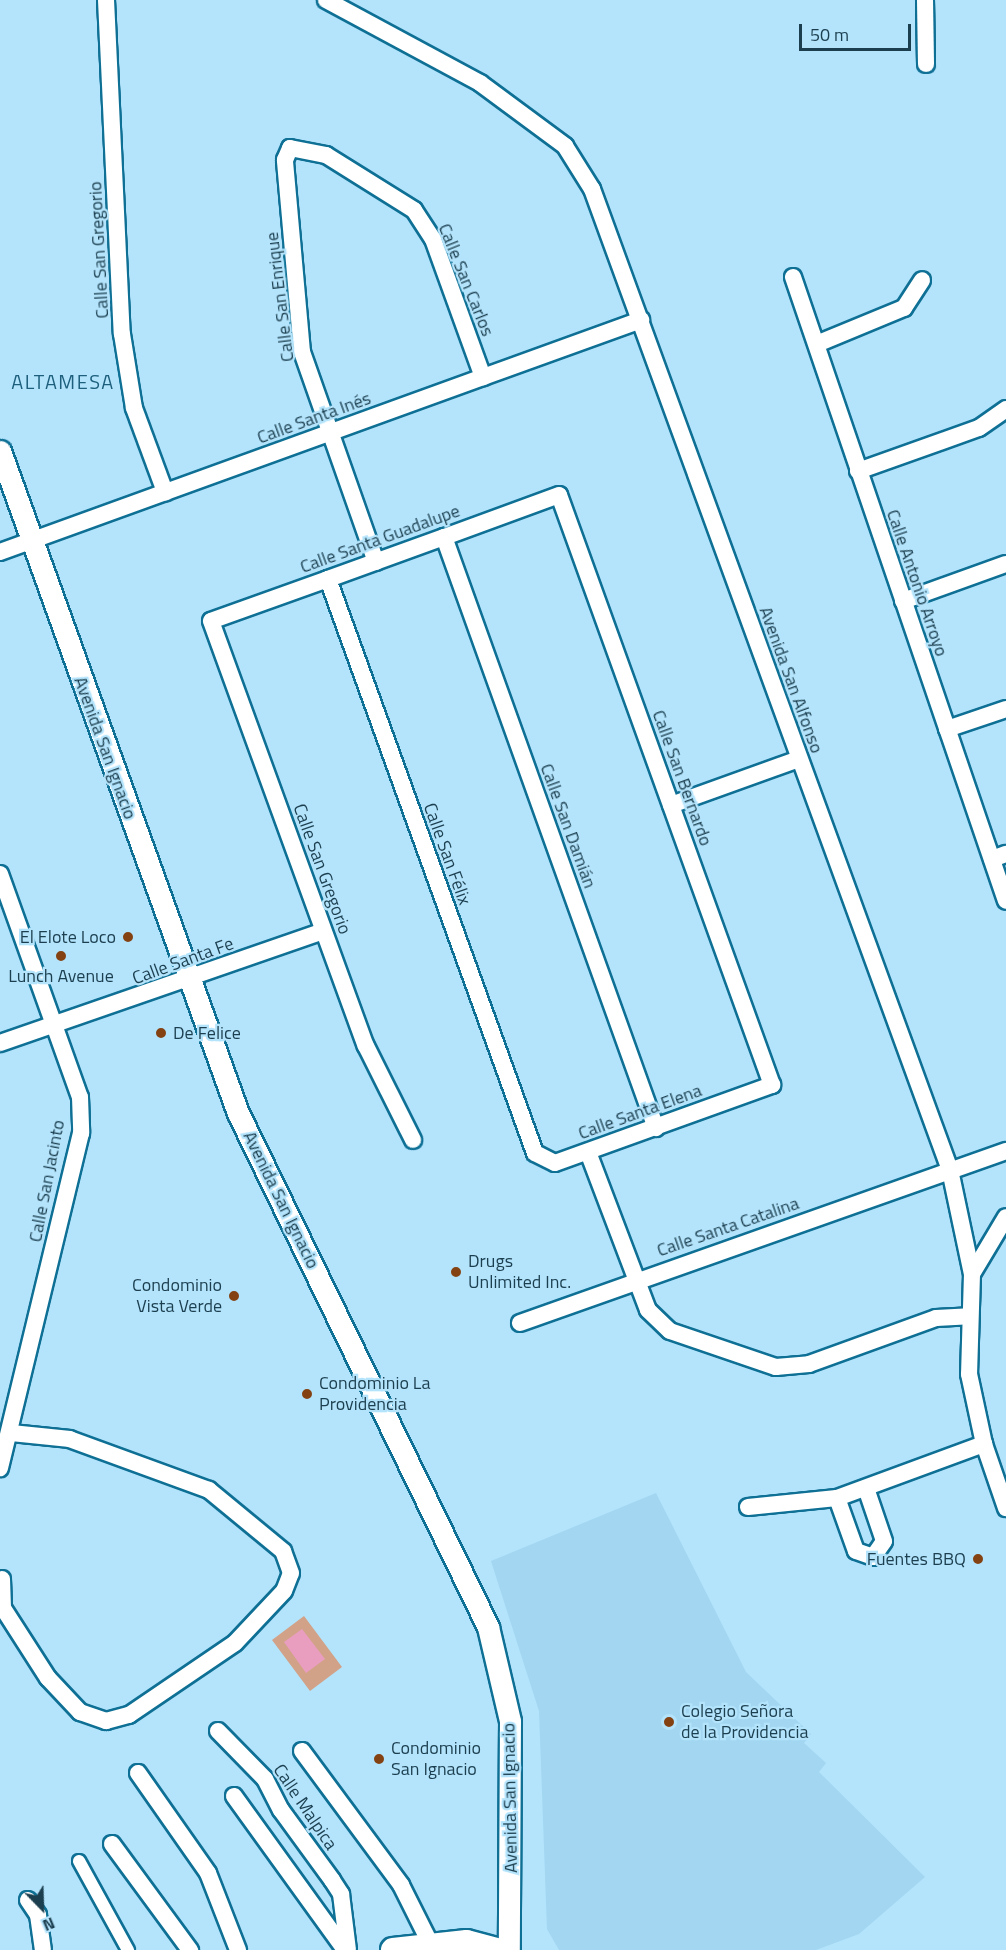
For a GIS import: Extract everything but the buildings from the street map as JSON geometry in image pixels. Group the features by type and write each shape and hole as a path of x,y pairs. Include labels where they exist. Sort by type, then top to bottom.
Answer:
{"main road":[{"path":"393,1950 467,1942 497,1950"}],"street":[{"name":"Calle San Gregorio","path":"106,0 122,333 134,408 165,492"},
{"name":"Avenida San Alfonso","path":"326,0 480,83 565,146 592,189 950,1170 972,1274 969,1374 984,1444 1006,1508"},
{"path":"925,0 926,64"},
{"name":"Calle San Enrique","path":"311,152 290,148 285,160 302,352 376,561"},
{"name":"Calle San Carlos","path":"311,152 326,155 414,210 433,239 483,377"},
{"name":"Calle Antonio Arroyo","path":"793,277 819,343 858,471 947,729 999,857 1006,901"},
{"path":"819,343 904,308 922,280"},
{"name":"Calle Santa Inés","path":"0,552 641,320"},
{"path":"858,471 979,428 1006,409"},
{"name":"Avenida San Ignacio","path":"0,452 238,1113 488,1627 510,1721 508,1950"},
{"name":"Calle San Bernardo","path":"547,500 559,495 772,1085"},
{"name":"Calle Santa Guadalupe","path":"226,615 547,500"},
{"name":"Calle San Damián","path":"444,537 656,1128"},
{"path":"903,601 1006,564"},
{"name":"Calle San Félix","path":"328,579 531,1142"},
{"name":"Calle San Gregorio","path":"226,615 211,621 366,1046 414,1140"},
{"path":"947,729 1006,709"},
{"path":"671,805 799,759"},
{"name":"Calle San Jacinto","path":"0,874 80,1097 81,1133 11,1433 0,1468"},
{"name":"Calle Santa Fe","path":"0,1043 55,1028 323,931"},
{"name":"Calle Santa Elena","path":"531,1142 544,1162 588,1152 772,1085"},
{"name":"Calle Santa Catalina","path":"520,1323 1006,1151"},
{"path":"588,1152 648,1310 670,1331 776,1367 809,1364 936,1318 969,1316"},
{"path":"972,1274 1006,1217"},
{"path":"2,1579 3,1608 48,1678 80,1712 106,1721 129,1715 235,1643 284,1591 291,1573 283,1551 209,1490 70,1439 11,1433"},
{"path":"748,1507 837,1498 984,1444"},
{"path":"837,1498 856,1551 873,1557 884,1541 866,1488"},
{"name":"Calle Malpica","path":"218,1731 265,1779 281,1810 336,1887 347,1950"},
{"path":"302,1751 401,1885 431,1945"},
{"path":"138,1773 208,1873 237,1950"},
{"path":"234,1796 347,1950"},
{"path":"112,1844 190,1950"},
{"path":"79,1861 128,1950"},
{"path":"28,1900 38,1914 43,1950"}],"shaded area":[{"name":"Colegio Señora de la Providencia","path":"656,1493 746,1672 811,1734 804,1743 826,1763 819,1772 925,1877 859,1934 816,1950 559,1950 547,1929 539,1711 491,1561"},
{"path":"304,1616 342,1667 310,1691 272,1640"},
{"path":"302,1629 325,1659 306,1673 284,1642"}],"place":[{"name":"El Elote Loco","path":"128,937"},
{"name":"Lunch Avenue","path":"61,956"},
{"name":"De Felice","path":"161,1033"},
{"name":"Drugs Unlimited Inc.","path":"456,1272"},
{"name":"Condominio Vista Verde","path":"234,1296"},
{"name":"Condominio La Providencia","path":"307,1394"},
{"name":"Fuentes BBQ","path":"978,1559"},
{"name":"Colegio Señora de la Providencia","path":"669,1722"},
{"name":"Condominio San Ignacio","path":"379,1759"}],"district":[{"name":"ALTAMESA","path":"63,381"}]}
